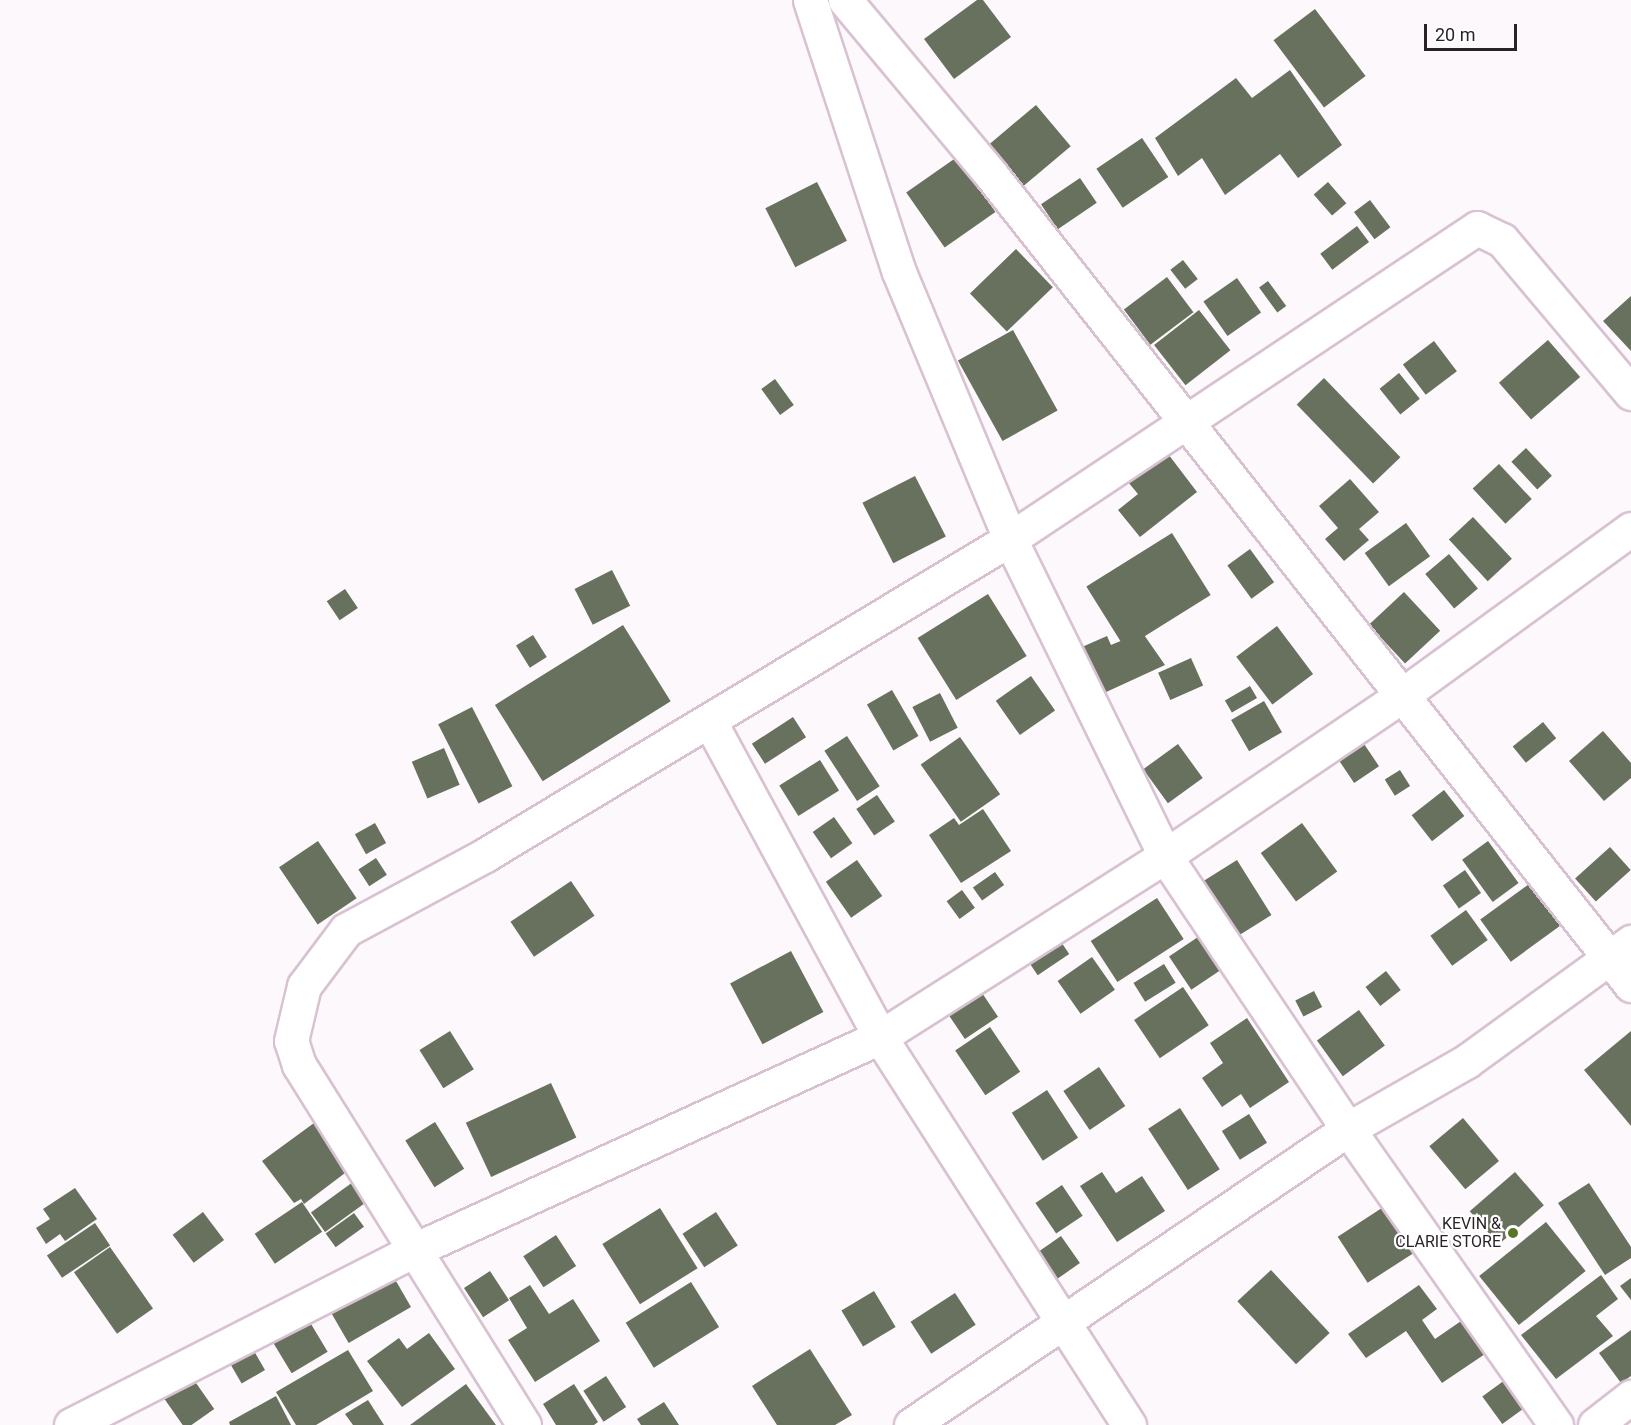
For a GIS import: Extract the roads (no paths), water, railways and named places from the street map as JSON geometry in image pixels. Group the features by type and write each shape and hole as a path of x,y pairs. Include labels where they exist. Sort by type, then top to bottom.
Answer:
{"street":[{"path":"810,0 899,272 1010,539 1166,856 1348,1130 1556,1425"},
{"path":"845,0 992,176 1185,425 1401,696 1620,950 1631,985"},
{"path":"524,1425 412,1251 299,1065 291,1041 304,986 346,930 710,722 1010,539 1185,425 1477,228 1502,240 1631,393"},
{"path":"71,1425 412,1251 880,1037 1166,856 1401,696 1631,529"},
{"path":"710,722 880,1037 1068,1323 1129,1425"},
{"path":"911,1425 1068,1323 1348,1130 1467,1061 1620,950"},
{"path":"1595,1425 1631,1397"}],"place":[{"name":"KEVIN & CLARIE STORE","path":"1513,1233"}]}
